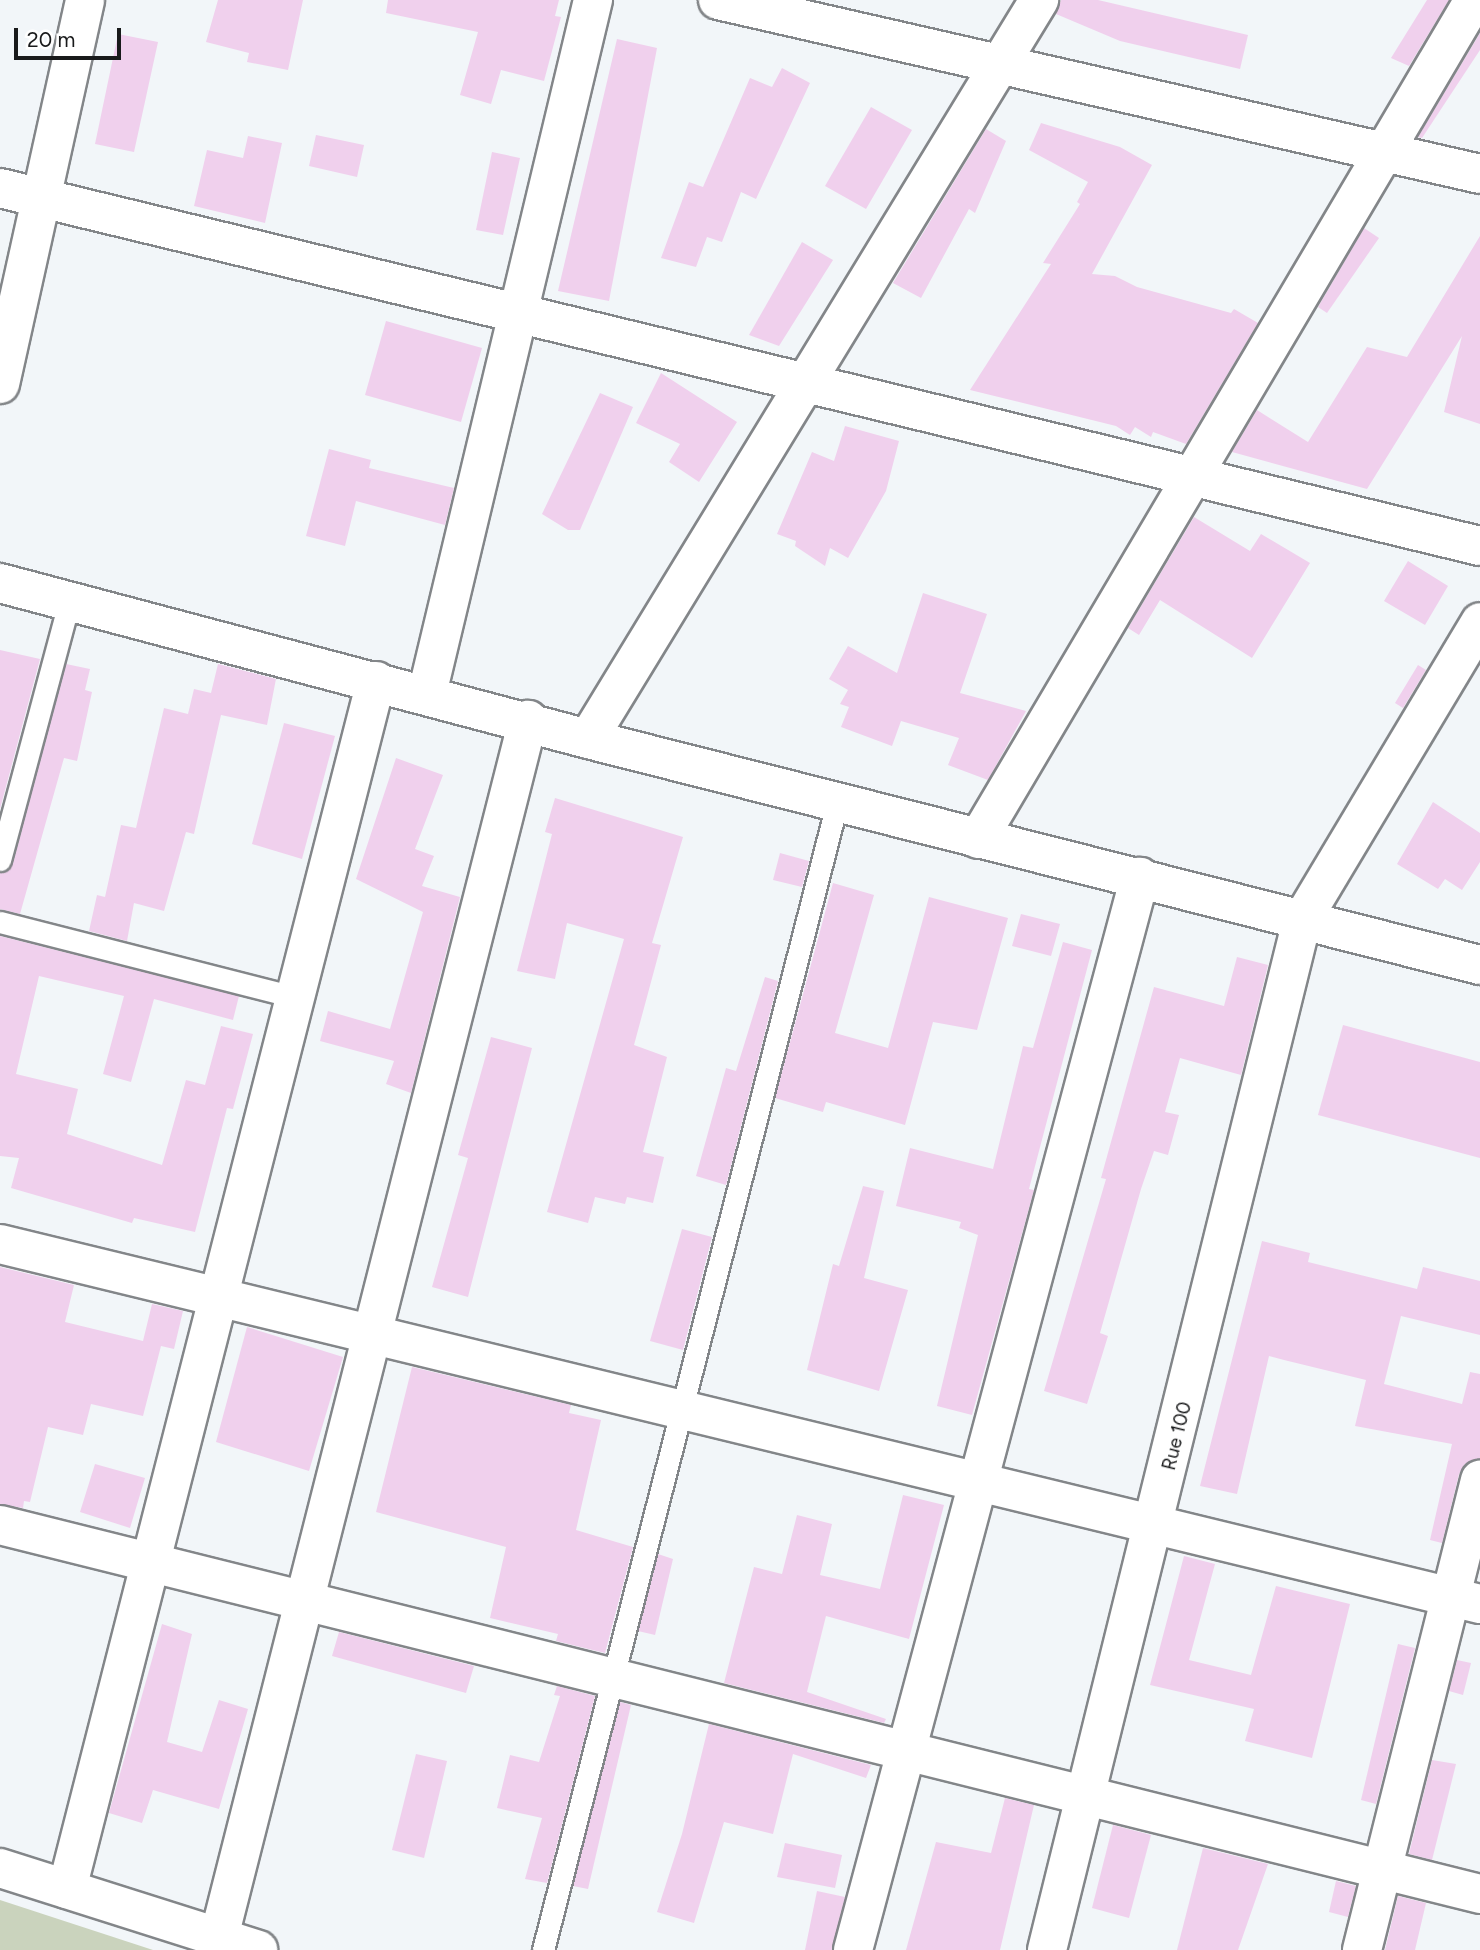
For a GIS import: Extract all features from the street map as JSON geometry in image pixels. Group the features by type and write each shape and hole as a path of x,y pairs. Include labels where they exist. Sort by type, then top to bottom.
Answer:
{"street":[{"path":"0,384 85,0"},
{"path":"427,694 593,0"},
{"path":"718,0 785,7 998,67 1480,174"},
{"path":"588,739 806,386 1039,0"},
{"path":"978,839 1474,0"},
{"path":"0,188 518,313 806,386 1480,546"},
{"path":"0,583 528,720 588,739 838,799 978,839 1140,877 1480,965"},
{"name":"Rue 100","path":"1047,1950 1156,1525 1302,920 1480,622"},
{"path":"67,1889 376,681"},
{"path":"219,1937 528,720"},
{"path":"853,1950 1140,877"},
{"path":"0,1244 1464,1600"},
{"path":"1362,1950 1381,1869 1464,1600 1480,1480"},
{"path":"0,1525 1480,1894"},
{"path":"0,1868 258,1950"}],"lane":[{"path":"0,860 69,602"},
{"path":"543,1950 684,1410 838,799"},
{"path":"0,922 295,997"}],"green space":[{"path":"0,1900 153,1950 0,1950"}],"building":[{"path":"218,0 303,0 288,70 247,62 249,53 206,42"},
{"path":"388,0 559,0 555,16 561,17 544,81 501,70 491,104 460,95 478,32 386,13"},
{"path":"1061,0 1098,0 1248,35 1240,69 1120,41 1056,14"},
{"path":"1427,0 1449,0 1409,66 1391,58"},
{"path":"1480,33 1480,50 1422,138 1418,137"},
{"path":"118,34 158,42 134,152 95,144"},
{"path":"617,39 657,48 609,301 558,291"},
{"path":"782,68 810,83 756,199 741,192 722,242 707,237 696,267 661,258 689,182 703,187 750,78 772,87"},
{"path":"871,107 912,130 866,209 825,186"},
{"path":"1041,123 1120,147 1152,165 1092,274 1115,276 1137,287 1231,313 1234,309 1258,323 1186,444 1153,432 1151,437 1135,427 1130,435 1116,426 970,390 1051,264 1043,263 1080,204 1077,202 1088,182 1029,150"},
{"path":"986,129 1006,141 975,213 969,209 921,298 893,283"},
{"path":"316,135 364,145 357,177 309,166"},
{"path":"248,136 282,143 265,223 194,206 207,150 243,158"},
{"path":"492,152 520,158 503,235 476,230"},
{"path":"1364,228 1379,238 1327,313 1318,307"},
{"path":"1480,236 1480,424 1444,412 1462,336 1367,489 1232,452 1257,410 1308,442 1367,347 1407,357"},
{"path":"802,242 833,260 779,346 749,335"},
{"path":"386,321 482,348 461,422 365,395"},
{"path":"661,373 737,422 699,482 669,462 680,444 636,423"},
{"path":"600,393 633,407 580,530 568,530 542,514"},
{"path":"845,426 899,441 886,491 848,558 830,548 825,566 795,546 796,541 777,534 812,452 834,461"},
{"path":"329,449 371,460 369,468 454,488 445,525 356,501 345,546 306,536"},
{"path":"1194,517 1250,551 1261,534 1310,563 1252,658 1160,600 1139,635 1128,628"},
{"path":"1408,561 1448,586 1425,625 1384,601"},
{"path":"923,593 987,614 960,693 1026,711 988,780 948,765 959,738 901,721 892,746 841,727 849,707 840,704 848,690 829,679 848,646 897,673"},
{"path":"0,650 40,659 0,809"},
{"path":"66,664 90,669 85,690 92,692 77,761 64,758 20,914 0,909 0,873 13,863"},
{"path":"218,664 276,679 267,725 221,715 194,834 186,832 164,911 134,903 127,941 89,931 97,895 105,897 121,825 136,828 164,708 188,714 194,689 211,693"},
{"path":"1418,665 1426,670 1403,708 1395,703"},
{"path":"284,723 335,736 302,859 252,844"},
{"path":"396,758 443,775 415,849 434,856 422,886 460,897 411,1093 386,1084 394,1061 320,1041 328,1011 390,1029 423,912 356,879"},
{"path":"555,798 683,837 652,943 661,945 634,1045 667,1057 643,1152 664,1157 653,1203 627,1197 625,1204 595,1197 588,1223 547,1212 624,939 567,923 555,979 517,971 552,834 545,832"},
{"path":"1433,802 1480,833 1480,862 1462,890 1445,879 1438,889 1397,864"},
{"path":"780,853 809,861 802,887 773,880"},
{"path":"833,883 874,895 835,1033 888,1048 929,897 1008,918 977,1030 933,1022 905,1125 826,1102 823,1112 775,1098"},
{"path":"1021,914 1060,924 1051,956 1012,946"},
{"path":"0,936 239,996 233,1020 154,999 131,1082 103,1074 124,996 39,976 16,1074 78,1089 67,1134 162,1165 186,1080 205,1085 221,1026 253,1034 233,1109 227,1108 195,1232 134,1218 132,1223 11,1188 19,1158 0,1156"},
{"path":"1063,942 1092,950 1029,1189 1034,1190 972,1415 937,1406 978,1235 959,1228 961,1222 896,1206 910,1148 993,1169 1023,1046 1033,1048"},
{"path":"1237,957 1268,965 1241,1075 1180,1058 1165,1112 1179,1115 1168,1155 1154,1151 1141,1189 1100,1333 1108,1336 1087,1404 1044,1391 1106,1179 1101,1178 1154,987 1224,1006"},
{"path":"765,977 778,981 726,1185 696,1176 726,1068 736,1071"},
{"path":"1343,1025 1480,1062 1480,1158 1318,1115"},
{"path":"491,1037 532,1048 468,1297 432,1287 468,1158 458,1155"},
{"path":"863,1186 884,1191 864,1278 908,1290 879,1391 807,1370 833,1264 839,1266"},
{"path":"682,1229 712,1237 683,1350 650,1341"},
{"path":"1262,1241 1310,1253 1308,1262 1417,1289 1423,1267 1480,1281 1480,1335 1401,1316 1384,1384 1462,1404 1470,1372 1480,1374 1480,1459 1465,1464 1459,1474 1442,1543 1430,1540 1452,1444 1355,1426 1366,1380 1269,1356 1237,1494 1200,1486"},
{"path":"0,1267 74,1285 65,1322 143,1341 152,1304 183,1311 174,1349 161,1346 143,1416 91,1404 83,1435 48,1427 30,1502 24,1501 23,1508 0,1504"},
{"path":"247,1327 343,1357 309,1471 216,1442"},
{"path":"412,1367 571,1405 569,1413 601,1420 576,1530 633,1547 605,1653 556,1641 558,1634 490,1618 506,1547 376,1512"},
{"path":"95,1464 145,1478 130,1528 80,1512"},
{"path":"903,1495 944,1505 909,1639 826,1616 807,1692 886,1719 884,1723 724,1683 754,1567 782,1574 797,1515 832,1524 820,1575 880,1589"},
{"path":"658,1554 673,1559 655,1635 638,1631"},
{"path":"1184,1556 1215,1564 1189,1660 1251,1675 1276,1586 1350,1604 1312,1758 1245,1741 1254,1709 1150,1685"},
{"path":"162,1624 192,1634 167,1742 202,1752 219,1700 248,1709 219,1809 153,1790 142,1823 109,1813"},
{"path":"339,1632 474,1666 466,1693 332,1656"},
{"path":"1398,1644 1415,1648 1376,1804 1361,1800"},
{"path":"1457,1660 1471,1663 1463,1695 1449,1691"},
{"path":"557,1686 595,1696 547,1883 525,1879 542,1818 497,1808 510,1755 539,1762 560,1696 554,1695"},
{"path":"620,1702 631,1705 588,1889 573,1886"},
{"path":"709,1724 871,1765 866,1778 793,1754 773,1834 724,1822 694,1923 657,1912 682,1834"},
{"path":"416,1754 447,1761 424,1858 392,1850"},
{"path":"1432,1760 1456,1764 1432,1860 1409,1854"},
{"path":"1005,1798 1034,1805 1000,1950 906,1950 936,1842 991,1853"},
{"path":"1113,1825 1151,1835 1129,1918 1092,1908"},
{"path":"785,1843 842,1855 835,1888 777,1877"},
{"path":"1203,1848 1268,1864 1238,1950 1177,1950"},
{"path":"1336,1881 1356,1886 1348,1917 1329,1912"},
{"path":"817,1891 845,1897 832,1950 805,1950"},
{"path":"1398,1896 1426,1903 1415,1950 1385,1950"}]}
